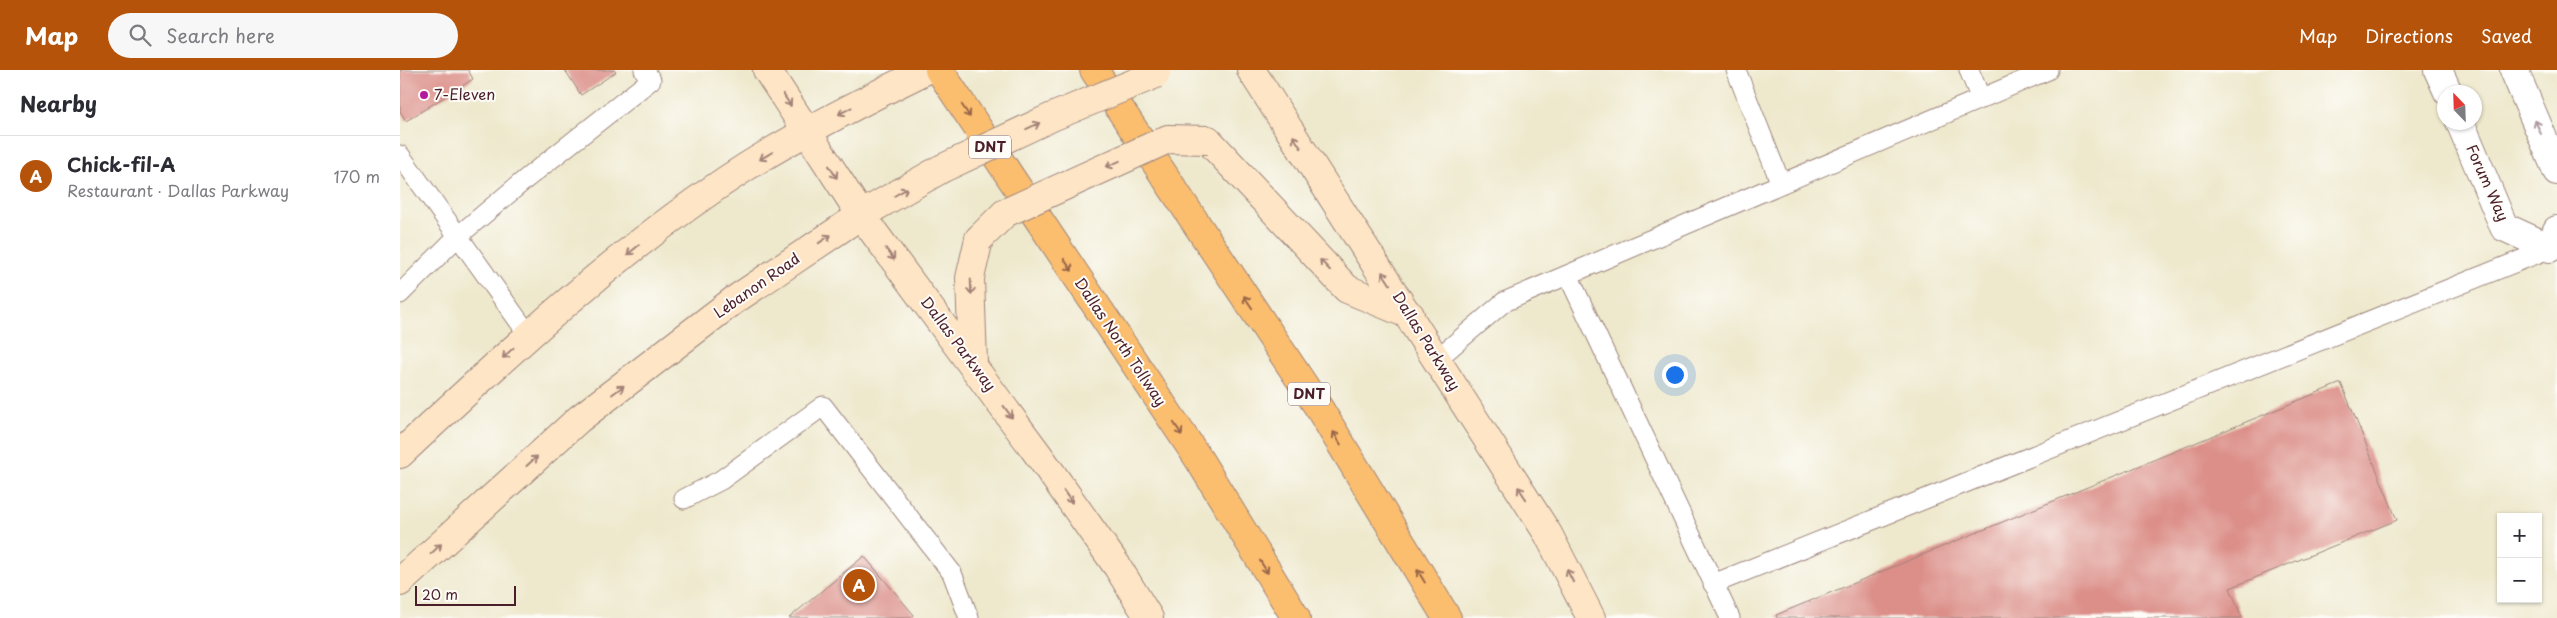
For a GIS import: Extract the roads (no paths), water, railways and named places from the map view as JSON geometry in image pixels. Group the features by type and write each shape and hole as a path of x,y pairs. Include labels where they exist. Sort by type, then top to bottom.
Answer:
{"highway":[{"name":"Dallas North Tollway","path":"939,70 1198,458 1296,618"},
{"name":"DNT","path":"1094,70 1319,408 1447,618"}],"main road":[{"name":"Dallas Parkway","path":"767,70 861,215 973,363 1117,566 1149,618"},
{"path":"400,454 528,334 674,218 748,166 807,131 926,70"},
{"name":"Dallas Parkway","path":"1251,70 1548,534 1592,618"},
{"name":"Lebanon Road","path":"400,582 579,420 733,301 861,215 941,169 1052,117 1161,72"},
{"path":"973,363 970,278 979,240 1005,213 1168,139 1208,140 1347,289 1410,316"}],"street":[{"path":"2438,70 2445,85"},
{"path":"2514,70 2557,171"},
{"name":"Forum Way","path":"2463,130 2504,227 2555,248"}],"lane":[{"path":"400,294 458,236 527,178 651,80 644,70"},
{"path":"1736,70 1781,184"},
{"path":"1969,70 1981,99"},
{"path":"1437,359 1504,302 2048,70"},
{"path":"400,155 528,334"},
{"path":"1712,584 2555,248"},
{"path":"1568,275 1712,584 1730,618"},
{"path":"684,499 721,480 824,406 952,573 968,618"}],"place":[{"name":"7-Eleven","path":"424,95"},
{"name":"Chick-fil-A","path":"859,585"}]}
